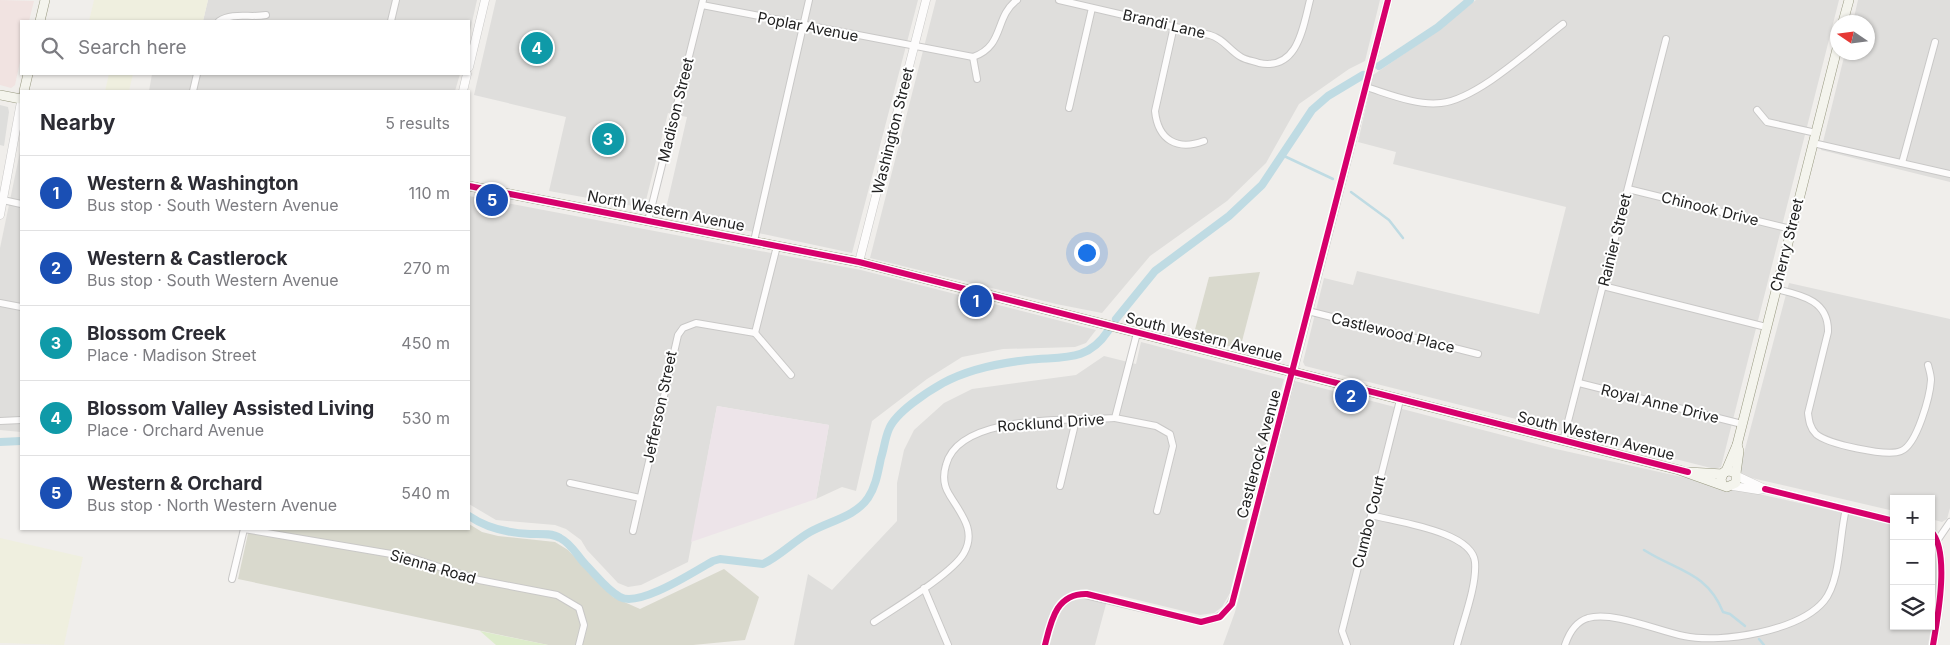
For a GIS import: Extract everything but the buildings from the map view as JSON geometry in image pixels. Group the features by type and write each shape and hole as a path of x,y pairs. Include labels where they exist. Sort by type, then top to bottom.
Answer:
{"main road":[{"path":"40,20 45,0"},
{"path":"1845,15 1849,0"},
{"name":"Cherry Street","path":"1722,484 1724,472 1737,445 1834,60"},
{"path":"24,90 28,75"},
{"path":"0,94 20,101"},
{"name":"North Western Avenue","path":"470,186 859,262"},
{"name":"South Western Avenue","path":"859,262 1688,472 1724,472 1736,475"},
{"name":"Cherry Street","path":"1733,486 1739,451 1737,445"},
{"name":"South Western Avenue","path":"1688,472 1696,477 1727,487 1733,486"}],"street":[{"path":"391,20 396,0"},
{"path":"470,63 485,0"},
{"path":"754,241 809,0"},
{"name":"Washington Street","path":"859,262 926,0"},
{"path":"915,45 973,57 982,54 996,40 1004,16 1017,0"},
{"name":"Brandi Lane","path":"1059,0 1218,37 1242,58 1271,64 1287,57 1296,47 1310,0"},
{"name":"Castlerock Avenue","path":"1045,645 1057,606 1069,597 1081,594 1201,622 1220,617 1227,611 1236,590 1388,0"},
{"name":"Poplar Avenue","path":"703,2 802,26 895,44 915,45"},
{"name":"Madison Street","path":"648,221 703,2"},
{"path":"1068,108 1092,8"},
{"path":"222,20 233,16 254,17 266,15"},
{"path":"1366,87 1427,104 1455,100 1479,89 1564,24"},
{"path":"1174,26 1155,111 1156,121 1165,136 1176,143 1191,146 1204,142"},
{"name":"Rainier Street","path":"1563,441 1666,38"},
{"path":"1902,163 1935,42"},
{"path":"973,57 977,79"},
{"path":"193,90 197,75"},
{"path":"463,90 467,75"},
{"path":"0,215 20,106"},
{"path":"1757,110 1767,122 1814,138 1902,163 1950,174"},
{"name":"Chinook Drive","path":"1628,189 1791,229"},
{"path":"3,200 20,204"},
{"path":"777,246 755,333 791,375"},
{"path":"1604,286 1766,327"},
{"path":"1776,289 1812,300 1821,308 1827,320 1828,332 1808,413 1810,425 1824,439 1887,453 1906,448 1916,437 1920,422 1931,380 1928,365"},
{"path":"0,303 20,307"},
{"name":"Castlewood Place","path":"1308,311 1478,354"},
{"name":"Jefferson Street","path":"633,531 678,335 683,328 696,323 755,333"},
{"name":"Rocklund Drive","path":"874,622 924,588 959,559 967,545 968,524 945,484 947,460 957,444 990,427 1010,424 1115,418 1137,333"},
{"name":"Royal Anne Drive","path":"1578,383 1742,424"},
{"name":"Cumbo Court","path":"1347,645 1342,630 1400,400"},
{"path":"1115,418 1156,426 1170,434 1173,446 1157,511"},
{"path":"0,421 20,420"},
{"path":"1060,486 1076,420"},
{"path":"1736,475 1765,489 1890,520"},
{"path":"570,483 640,498"},
{"path":"1733,486 1758,490 1765,489"},
{"path":"1565,645 1573,628 1588,618 1600,616 1686,637 1724,637 1764,631 1798,619 1814,610 1826,596 1834,578 1846,509"},
{"path":"1371,516 1452,536 1464,544 1475,560 1475,576 1457,645"},
{"path":"1939,538 1950,522"},
{"path":"232,580 244,530"},
{"name":"Sienna Road","path":"250,530 409,557 479,580 557,594 579,608 584,625 580,645"},
{"path":"1939,538 1950,533"},
{"path":"1933,645 1946,568 1945,550 1935,534"},
{"path":"924,588 948,645"},
{"path":"1684,645 1686,637"}],"shaded area":[{"path":"0,0 34,1 29,20 20,20 20,62 15,85 11,88 0,85"},
{"path":"208,0 477,0 470,31 470,20 203,20"},
{"path":"496,0 918,0 852,253 665,213 687,117 668,113 644,208 549,191 566,117 474,95"},
{"path":"936,0 1380,0 1365,61 1349,69 1299,104 1266,163 1227,201 1150,256 1102,313 1056,304 870,258"},
{"path":"1476,0 1839,0 1835,15 1830,15 1830,36 1721,467 1715,469 1305,366 1303,362 1324,278 1353,285 1357,271 1539,314 1566,207 1393,164 1396,152 1358,142 1373,75 1433,34"},
{"path":"1858,0 1950,0 1950,182 1821,150 1843,60 1875,60 1875,15 1855,15"},
{"path":"152,75 460,75 455,90 149,90"},
{"path":"0,105 8,107 9,112 4,146 0,145"},
{"path":"20,152 20,432 0,430 0,248"},
{"path":"470,196 861,270 1096,330 1086,343 1075,347 1003,349 962,357 927,379 872,421 856,491 842,487 816,499 829,425 717,406 688,562 641,585 628,587 618,583 587,550 581,540 566,529 555,525 496,520 470,505"},
{"path":"1260,272 1240,349 1193,337 1209,277"},
{"path":"1789,283 1950,319 1950,508 1947,519 1942,522 1935,520 1935,495 1890,495 1890,510 1743,476 1740,468"},
{"path":"1141,342 1284,379 1269,431 1230,593 1222,607 1214,613 1200,615 1109,593 1095,645 794,645 808,574 832,590 897,521 897,483 904,450 914,430 944,403 972,389 1076,375 1104,356 1136,364"},
{"path":"1295,381 1556,449 1890,523 1890,630 1931,630 1928,645 1223,645 1235,612"},
{"path":"717,406 829,425 816,499 691,542"},
{"path":"470,525 482,532 498,536 555,542 568,550 613,597 640,609 724,569 759,597 745,640 693,645 548,645 238,579 249,530 470,530"},
{"path":"1935,545 1943,564 1935,607"}],"green space":[{"path":"94,0 208,0 203,20 89,20"},
{"path":"109,75 133,75 129,90 105,90"},
{"path":"0,538 83,557 64,645 0,643"},
{"path":"480,631 548,645 496,645"}],"waterway":[{"path":"1379,66 1438,27 1470,0"},
{"path":"1116,319 1155,271 1229,216 1262,185 1312,110 1328,96 1363,75"},
{"path":"1282,155 1333,179"},
{"path":"1351,192 1389,220 1403,238"},
{"path":"470,517 483,524 506,531 557,536 571,547 611,591 620,597 629,599 653,593 667,587 713,561 720,559 763,564 810,532 849,514 863,504 875,484 889,429 898,416 921,397 962,374 1017,361 1062,358 1082,353 1100,341 1108,331"},
{"path":"0,442 20,441"},
{"path":"1644,550 1700,580 1709,588 1723,612 1730,614 1745,626"},
{"path":"1759,639 1764,645"}],"cycle path":[{"path":"1045,645 1057,610 1068,598 1077,595 1087,594 1201,622 1220,617 1232,604 1388,0"},
{"path":"470,186 859,262 1688,472"},
{"path":"1765,489 1890,520"},
{"path":"1933,645 1941,585 1940,553 1935,537"}],"place":[{"name":"Blossom Valley Assisted Living","path":"537,48"},
{"name":"Blossom Creek","path":"608,139"},
{"name":"Western & Orchard","path":"492,200"},
{"name":"Western & Washington","path":"976,301"},
{"name":"Western & Castlerock","path":"1351,396"}]}
